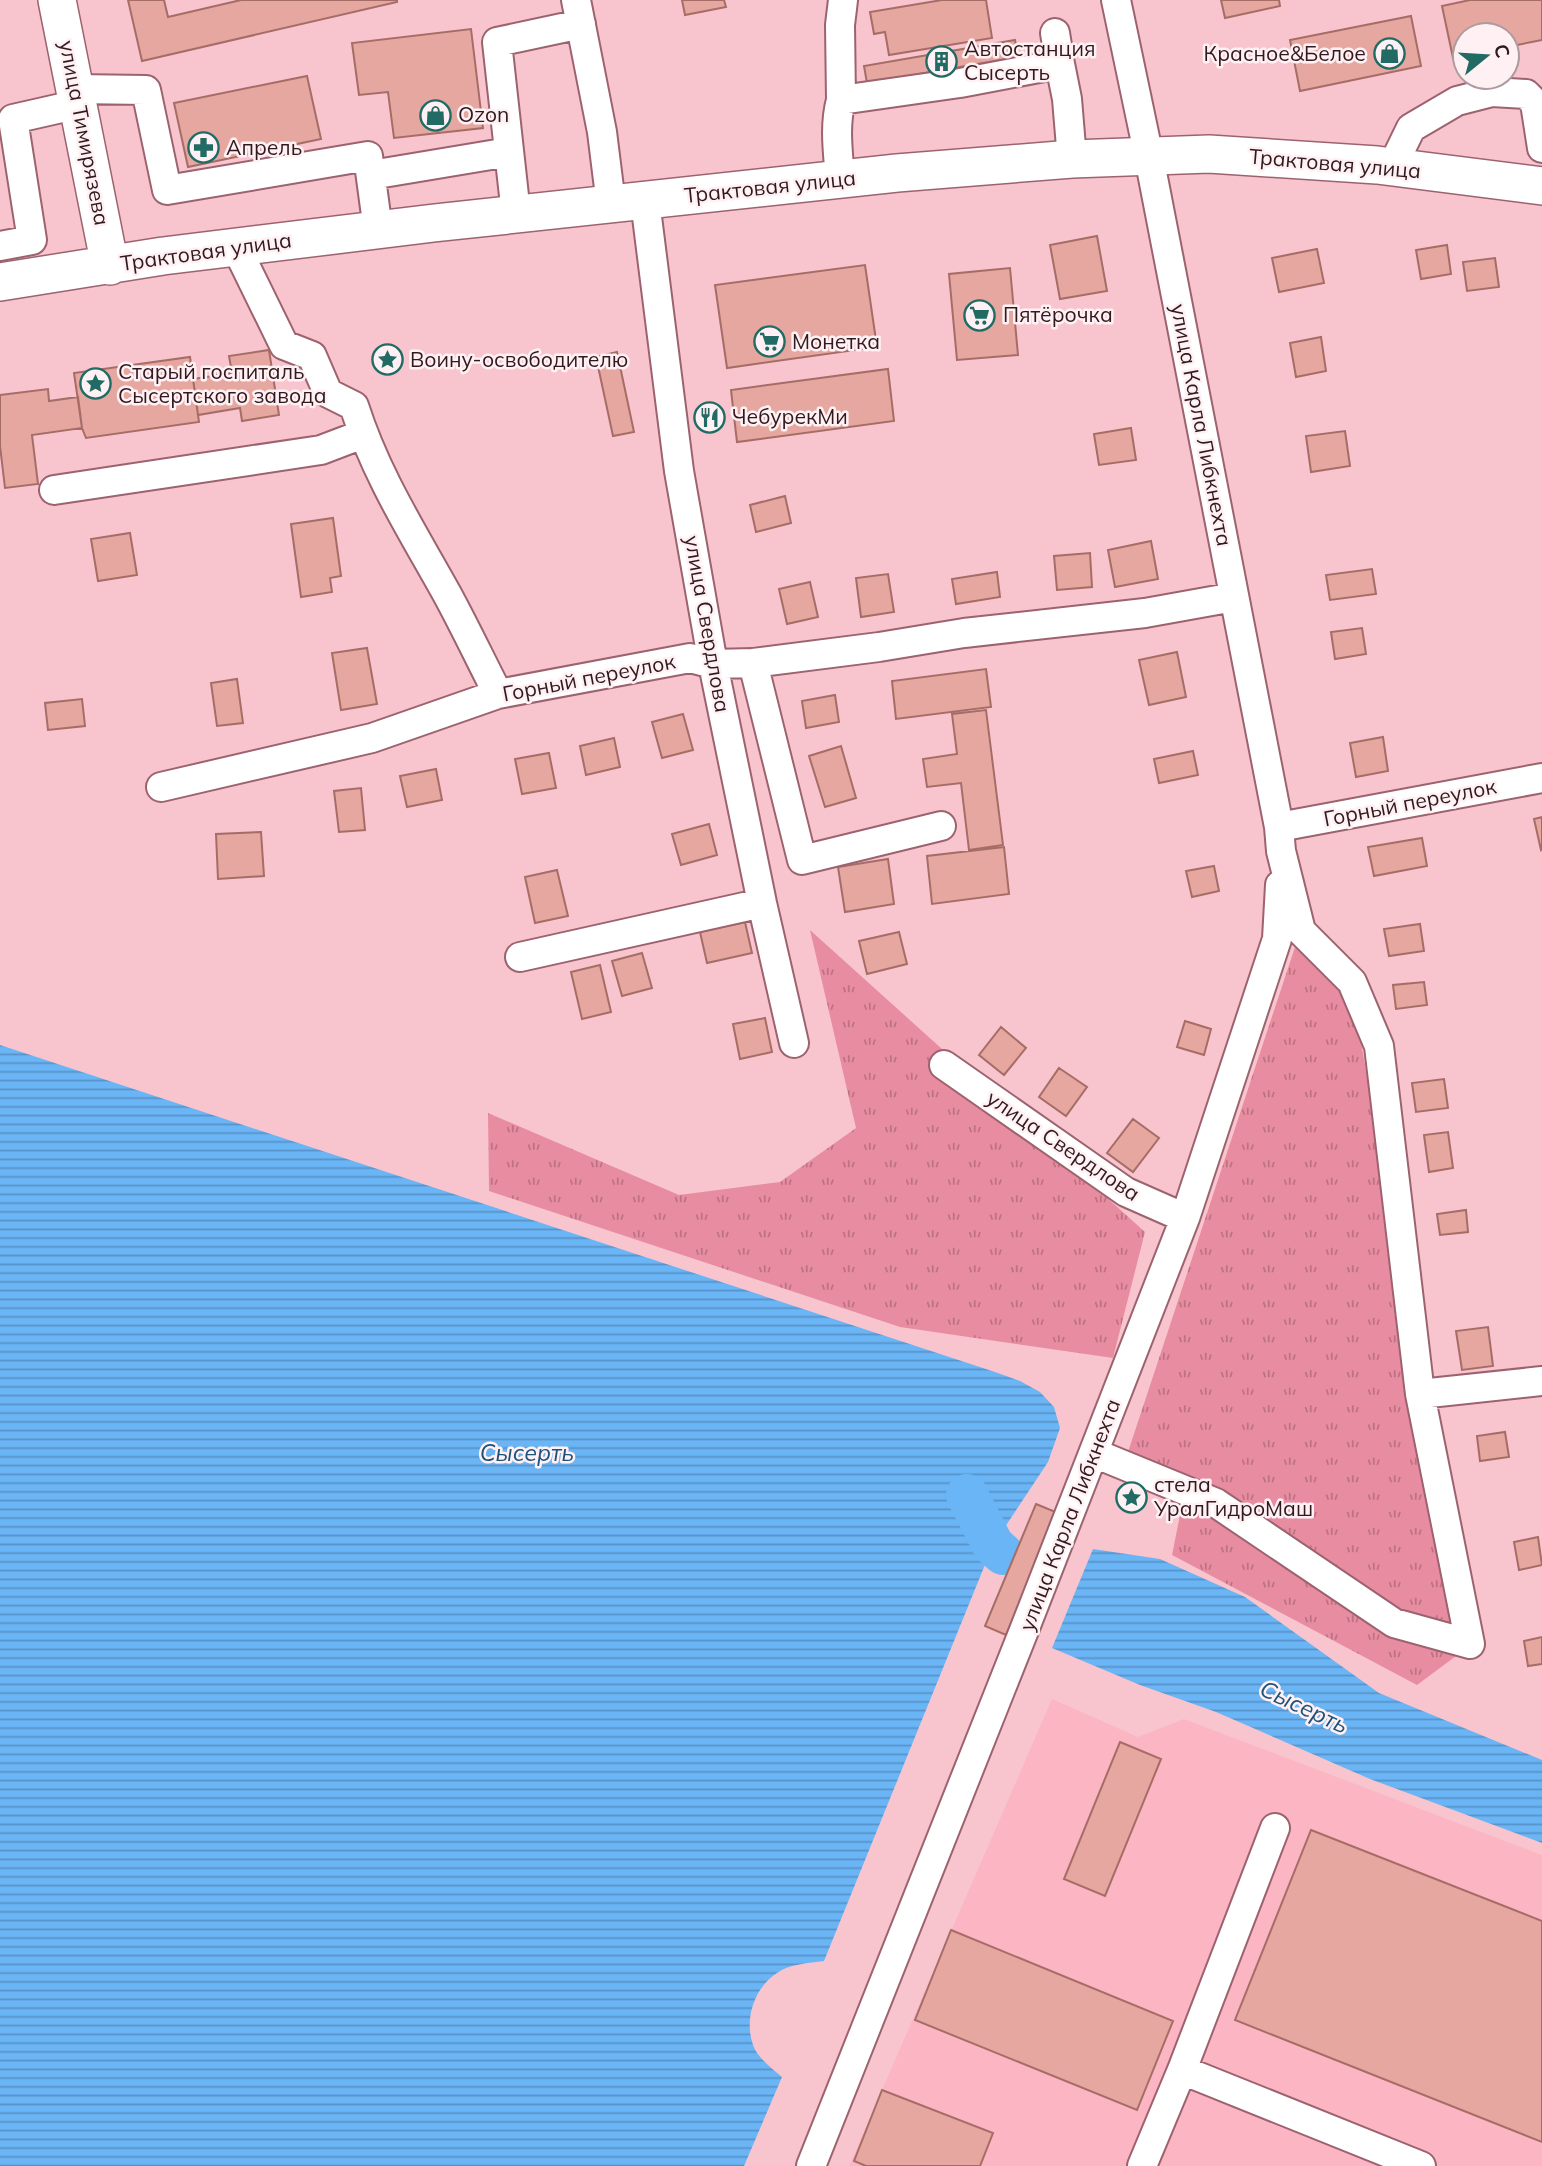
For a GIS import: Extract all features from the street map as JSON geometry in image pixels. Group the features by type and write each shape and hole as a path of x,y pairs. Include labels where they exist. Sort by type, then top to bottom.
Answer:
{"main road":[{"name":"улица Тимирязева","path":"57,0 110,266"},
{"name":"Трактовая улица","path":"0,282 163,256 516,214 840,178 1072,159 1209,154 1392,167 1542,186"}],"street":[{"path":"840,178 836,132 841,100 840,25 844,0"},
{"name":"улица Карла Либкнехта","path":"1094,1452 1216,1503 1394,1623 1471,1644 1420,1394 1379,1046 1352,982 1301,931 1280,839 1149,157 1116,0"},
{"path":"516,214 497,42 579,12"},
{"name":"улица Свердлова","path":"579,12 606,150 628,203 713,664 794,1043"},
{"path":"1055,33 1067,99 1072,159"},
{"path":"841,100 960,83 1060,64"},
{"path":"0,246 32,240 13,119 78,97 146,90 167,190 369,156 378,230"},
{"path":"1392,167 1411,128 1457,101 1492,93 1526,94 1535,103 1542,148"},
{"path":"371,174 509,152"},
{"path":"236,247 284,345 312,356 328,393 354,406 383,481 449,598 498,694"},
{"path":"54,490 321,450 363,434"},
{"name":"Горный переулок","path":"161,787 372,738 498,694 690,658 713,664 753,663 964,633 1144,613 1234,597"},
{"path":"753,663 802,860 941,826"},
{"name":"Горный переулок","path":"1280,839 1542,778"},
{"name":"улица Карла Либкнехта","path":"811,2166 1185,1218 1277,939 1280,839"},
{"path":"520,957 762,903"},
{"name":"улица Свердлова","path":"944,1065 1126,1192 1185,1218"},
{"path":"1420,1394 1542,1381"},
{"path":"1142,2166 1275,1828"},
{"path":"1182,2070 1421,2166"}],"shaded area":[{"path":"1052,1699 1138,1737 1184,1719 1542,1855 1542,2166 849,2166"}],"green space":[{"path":"810,930 1145,1232 1113,1358 900,1327 489,1191 488,1113 679,1195 780,1182 856,1128"},
{"path":"1295,947 1329,975 1356,1014 1370,1093 1395,1301 1456,1656 1417,1685 1172,1555 1188,1475 1128,1452"}],"water":[{"path":"0,1045 995,1372 1040,1392 1054,1407 1060,1428 1048,1462 993,1545 824,1961 799,1964 782,1970 762,1987 753,2005 750,2025 753,2045 769,2067 782,2077 744,2166 0,2166"},
{"path":"1093,1549 1160,1559 1245,1597 1379,1693 1542,1760 1542,1843 1370,1779 1216,1712 1140,1685 1052,1648"}],"building":[{"path":"128,0 164,0 168,17 241,0 397,2 142,61"},
{"path":"682,0 724,0 726,7 685,15"},
{"path":"942,0 986,0 992,38 889,55 885,32 874,34 870,12"},
{"path":"1221,0 1279,0 1280,6 1225,18"},
{"path":"1470,0 1542,0 1542,40 1521,44 1521,21 1451,21 1451,49 1442,6"},
{"path":"1411,16 1421,66 1300,91 1290,40"},
{"path":"471,29 483,128 394,138 388,92 359,95 352,43"},
{"name":"Автостанция Сысерть","path":"1015,40 1018,57 867,83 864,66"},
{"path":"307,76 321,139 188,167 174,103"},
{"path":"1097,236 1107,291 1060,299 1050,245"},
{"path":"1447,245 1451,274 1421,279 1416,250"},
{"path":"1317,249 1324,283 1279,292 1272,258"},
{"path":"1495,258 1499,287 1467,291 1463,262"},
{"path":"865,265 877,347 727,368 715,285"},
{"path":"1010,268 1018,355 957,360 949,274"},
{"path":"1321,337 1326,371 1296,377 1290,343"},
{"path":"269,350 279,415 242,421 240,408 198,415 193,379 232,373 229,356"},
{"path":"617,352 634,432 613,436 596,357"},
{"path":"190,357 199,422 86,438 82,428 74,373"},
{"path":"888,369 894,421 737,442 731,390"},
{"path":"48,389 49,401 78,397 82,428 32,435 38,484 5,488 0,446 0,395"},
{"path":"1131,428 1136,460 1099,465 1094,434"},
{"path":"1345,431 1350,466 1311,472 1306,436"},
{"path":"785,496 791,523 756,532 750,505"},
{"path":"333,518 341,576 330,578 332,592 301,597 291,524"},
{"path":"130,533 137,575 98,581 91,539"},
{"path":"1151,541 1158,579 1115,587 1108,550"},
{"path":"1090,553 1092,587 1057,590 1054,556"},
{"path":"1372,569 1376,594 1330,600 1326,575"},
{"path":"997,572 1000,597 956,604 952,579"},
{"path":"888,574 894,612 861,617 856,578"},
{"path":"810,582 818,617 787,624 779,589"},
{"path":"1362,628 1366,654 1335,659 1331,632"},
{"path":"367,648 377,704 341,710 332,653"},
{"path":"1177,652 1186,697 1149,705 1139,660"},
{"path":"986,669 991,707 896,719 892,681"},
{"path":"237,679 243,723 217,726 211,683"},
{"path":"835,695 839,722 806,728 802,701"},
{"path":"82,699 85,726 48,730 45,703"},
{"path":"986,710 1003,845 969,850 961,783 927,787 923,759 957,754 952,714"},
{"path":"683,714 693,750 662,758 652,722"},
{"path":"1383,737 1388,771 1356,777 1350,743"},
{"path":"614,738 620,767 586,775 580,746"},
{"path":"841,746 856,798 825,807 809,756"},
{"path":"1193,751 1198,775 1159,783 1154,759"},
{"path":"549,753 556,788 522,794 515,759"},
{"path":"436,769 442,800 407,807 400,776"},
{"path":"361,788 365,830 339,832 334,791"},
{"path":"1542,817 1542,849 1541,850 1534,819"},
{"path":"709,824 717,855 681,865 672,834"},
{"path":"261,832 264,876 218,879 216,834"},
{"path":"1422,838 1427,866 1374,876 1368,847"},
{"path":"1004,847 1009,894 932,904 927,856"},
{"path":"888,859 894,904 845,912 838,867"},
{"path":"1214,866 1219,891 1192,897 1186,871"},
{"path":"557,870 568,916 535,923 525,877"},
{"path":"745,922 752,953 707,963 700,932"},
{"path":"1420,924 1424,951 1389,956 1384,929"},
{"path":"899,932 907,964 867,974 859,941"},
{"path":"642,953 652,988 622,996 612,961"},
{"path":"600,965 611,1012 582,1019 571,972"},
{"path":"1424,982 1427,1005 1396,1009 1393,985"},
{"path":"765,1018 772,1052 740,1059 733,1024"},
{"path":"1185,1021 1211,1029 1204,1055 1177,1047"},
{"path":"1001,1027 1026,1048 1004,1075 979,1055"},
{"path":"1059,1068 1087,1087 1066,1116 1039,1097"},
{"path":"1444,1079 1448,1108 1416,1112 1412,1083"},
{"path":"1133,1119 1159,1138 1133,1172 1107,1153"},
{"path":"1448,1132 1453,1168 1429,1172 1424,1135"},
{"path":"1466,1210 1468,1232 1440,1235 1437,1214"},
{"path":"1488,1327 1493,1366 1462,1370 1456,1331"},
{"path":"1505,1432 1509,1457 1480,1461 1477,1436"},
{"path":"1036,1504 1058,1513 1006,1635 985,1626"},
{"path":"1538,1537 1542,1565 1519,1570 1514,1542"},
{"path":"1542,1637 1542,1664 1528,1666 1524,1641"},
{"path":"1120,1742 1161,1759 1105,1896 1064,1879"},
{"path":"1311,1830 1542,1921 1542,2142 1235,2020"},
{"path":"951,1930 1173,2021 1137,2110 915,2020"},
{"path":"882,2090 993,2133 980,2166 866,2166 854,2161"}],"waterway":[{"name":"Сысерть","path":"967,1495 993,1545 1003,1554"}],"place":[{"name":"Красное&Белое","path":"1389,54"},
{"name":"Автостанция Сысерть","path":"941,61"},
{"name":"Ozon","path":"435,115"},
{"name":"Апрель","path":"203,148"},
{"name":"Пятёрочка","path":"980,315"},
{"name":"Монетка","path":"769,342"},
{"name":"Воину-освободителю","path":"387,360"},
{"name":"Старый госпиталь Сысертского завода","path":"95,384"},
{"name":"ЧебурекМи","path":"709,417"},
{"name":"стела УралГидроМаш","path":"1131,1497"}]}
